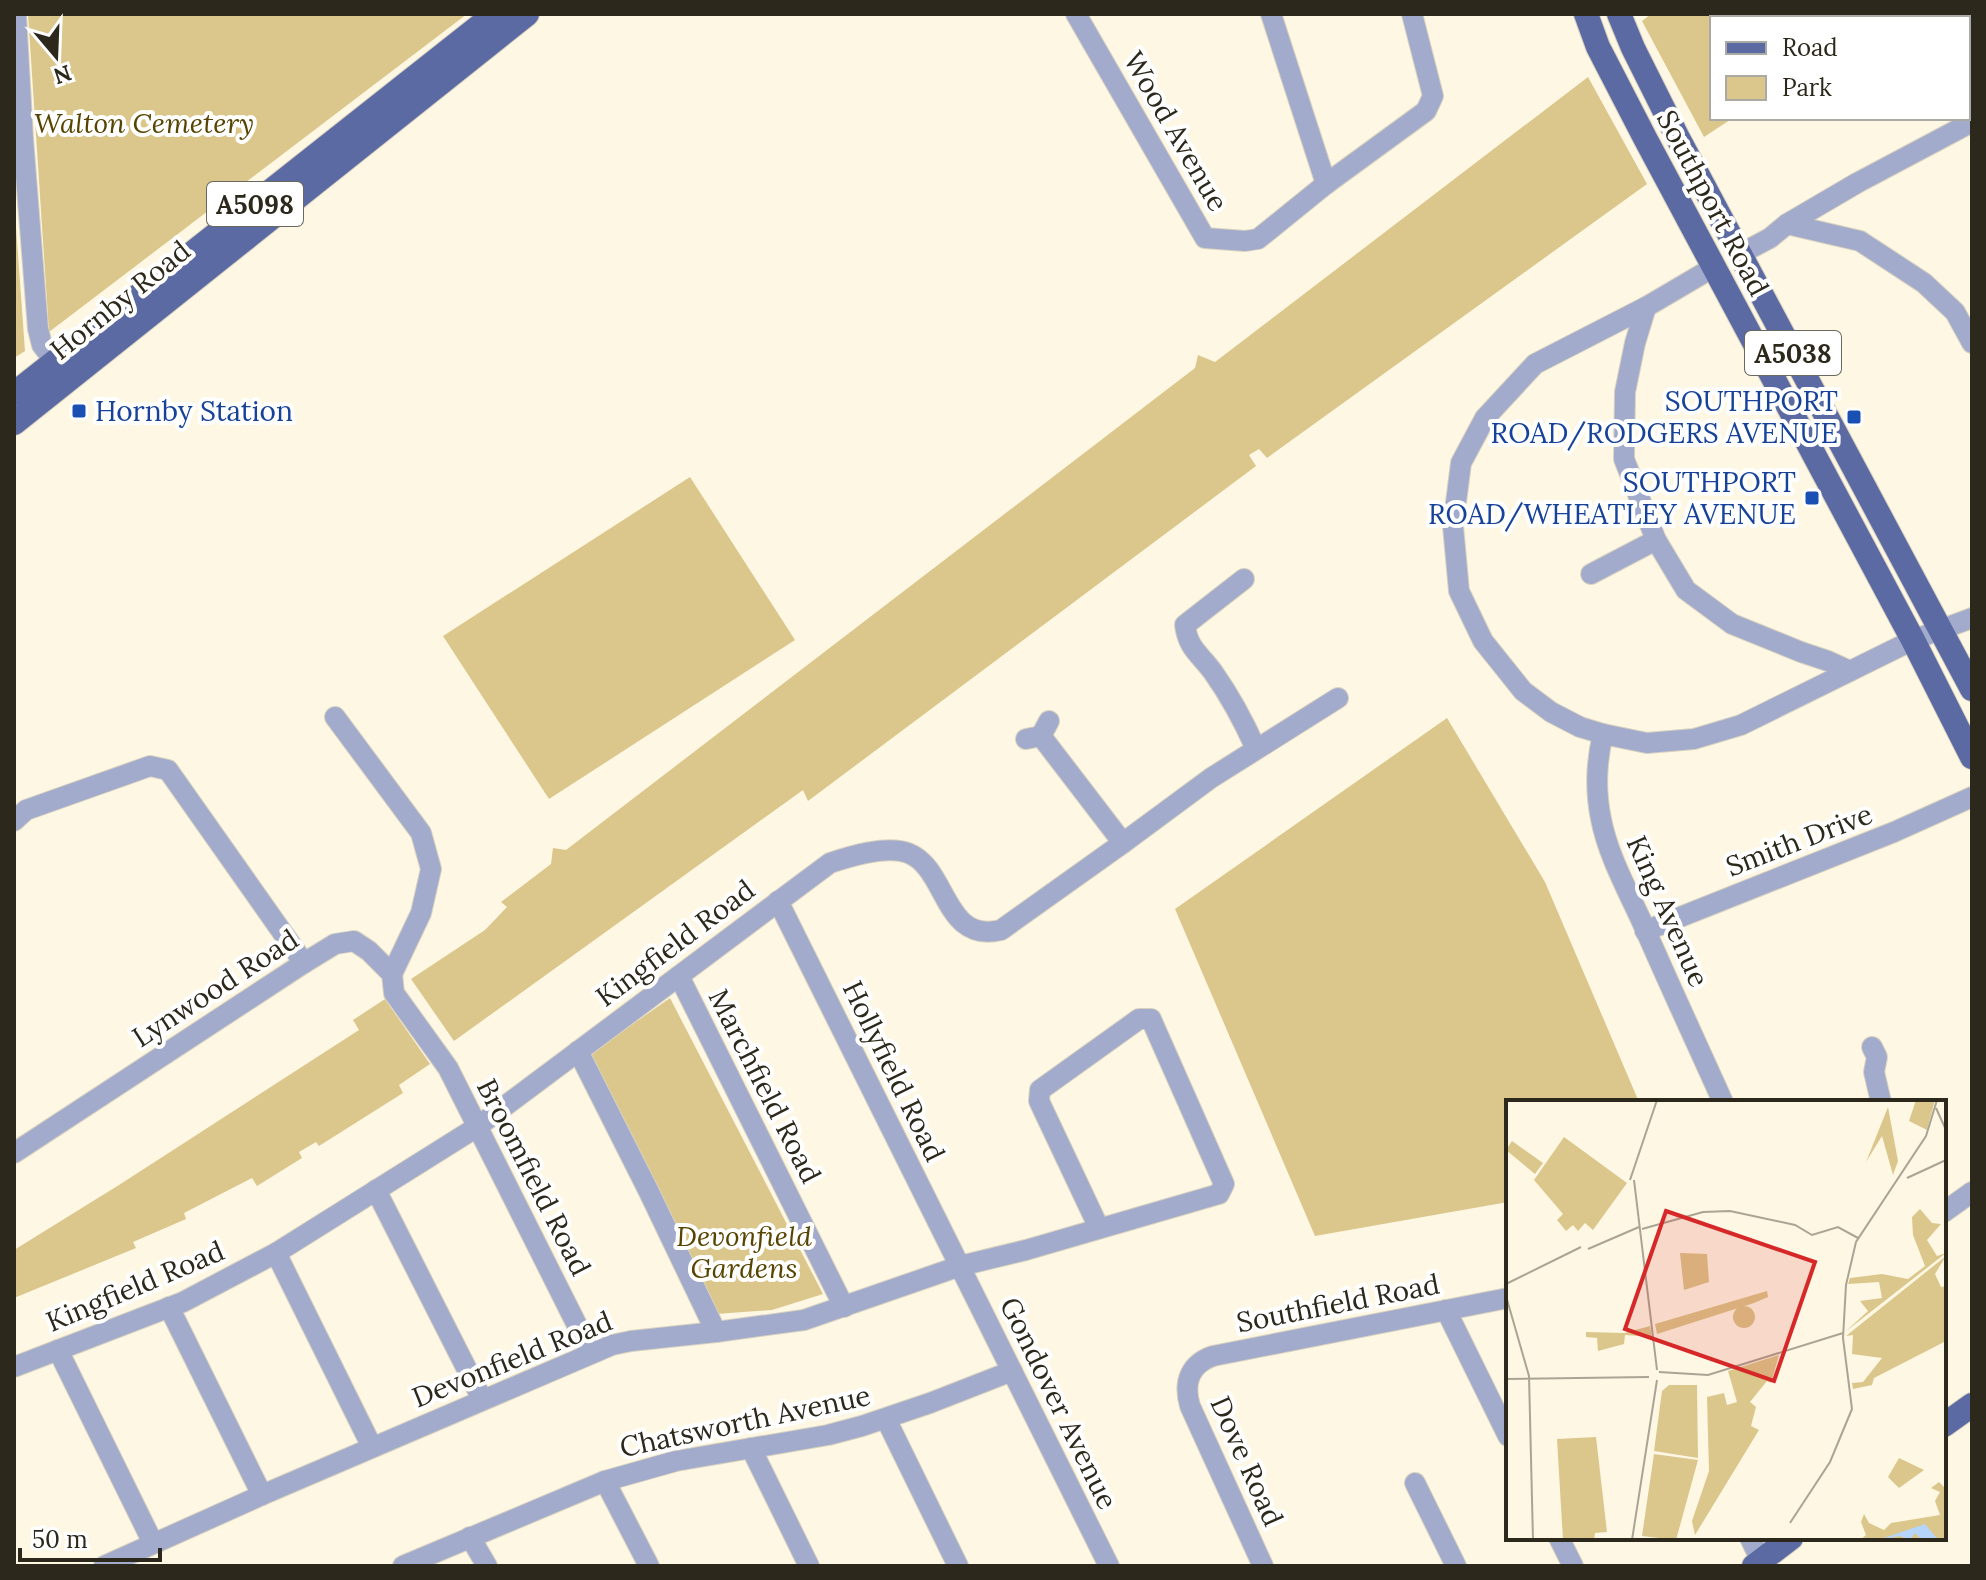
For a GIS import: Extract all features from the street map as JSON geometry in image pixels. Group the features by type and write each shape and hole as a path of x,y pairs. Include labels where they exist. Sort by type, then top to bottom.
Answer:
{"main road":[{"name":"Hornby Road","path":"14,423 62,371 495,14"},
{"name":"Hornby Road","path":"14,394 62,371 527,14"},
{"name":"Southport Road","path":"1586,14 1598,47 1714,267 1902,646 1972,757"},
{"name":"Southport Road","path":"1619,14 1633,48 1740,254 1972,689"},
{"path":"1946,1424 1972,1405"},
{"path":"1757,1563 1788,1540"}],"street":[{"path":"16,14 18,139 38,329 42,345 62,371"},
{"name":"Wood Avenue","path":"1076,14 1205,238 1258,239 1326,184"},
{"path":"1271,14 1326,184 1426,111 1433,96 1412,14"},
{"path":"1740,254 1857,183 1972,122"},
{"path":"1787,224 1860,241 1963,307 1972,343"},
{"path":"1714,267 1646,307 1535,364 1485,418 1461,463 1453,526 1459,591 1483,641 1523,691 1563,719 1603,734 1647,743 1694,739 1741,725 1902,646 1972,618"},
{"path":"1646,307 1625,392 1624,459 1656,540 1686,590 1732,624 1850,671"},
{"path":"1591,574 1656,540"},
{"path":"1244,579 1185,625 1187,640 1213,672 1256,749"},
{"name":"Kingfield Road","path":"14,1367 183,1302 276,1253 477,1127 830,863 882,851 899,851 914,856 931,874 949,906 967,925 984,932 995,931 1007,927 1211,778 1338,698"},
{"path":"335,717 421,833 431,869 421,913 393,983"},
{"path":"1039,732 1123,843"},
{"name":"King Avenue","path":"1603,734 1596,766 1601,818 1610,850 1722,1100"},
{"path":"14,821 26,810 150,766 168,770 304,963"},
{"name":"Smith Drive","path":"1645,931 1904,829 1972,797"},
{"name":"Hollyfield Road","path":"778,901 960,1266"},
{"name":"Lynwood Road","path":"14,1153 335,944 354,941 369,951 393,983 420,1029"},
{"name":"Marchfield Road","path":"679,976 844,1307"},
{"name":"Devonfield Road","path":"104,1566 482,1399 621,1342 804,1320 960,1266 1026,1250 1219,1194 1224,1184 1151,1019 1139,1019 1040,1090 1039,1101 1099,1228"},
{"name":"Broomfield Road","path":"420,1029 442,1060 591,1353"},
{"path":"1872,1047 1877,1057 1874,1072 1881,1100"},
{"path":"578,1051 716,1332"},
{"path":"376,1190 482,1399"},
{"path":"1946,1211 1972,1192"},
{"path":"276,1253 372,1447"},
{"name":"Gondover Avenue","path":"960,1266 1109,1566"},
{"name":"Southfield Road","path":"1189,1377 1197,1364 1213,1356 1506,1298"},
{"path":"169,1307 262,1495"},
{"path":"1446,1310 1506,1432"},
{"path":"58,1350 153,1543"},
{"name":"Chatsworth Avenue","path":"403,1566 605,1481 676,1461 828,1435 886,1419 1012,1371"},
{"name":"Dove Road","path":"1189,1377 1187,1396 1190,1406 1263,1566"},
{"path":"886,1419 958,1566"},
{"path":"751,1448 809,1566"},
{"path":"605,1481 649,1566"},
{"path":"1415,1483 1456,1566"},
{"path":"470,1537 487,1566"},
{"path":"1560,1540 1573,1566"},
{"path":"1751,1540 1757,1563"}],"green space":[{"name":"Walton Cemetery","path":"28,14 467,14 49,332"},
{"path":"1651,14 1773,16 1710,16 1710,120 1730,120 1704,137 1642,21"},
{"path":"1806,14 1890,14 1887,16 1802,16"},
{"path":"1588,77 1647,184 1267,458 1259,449 1249,455 1256,466 808,801 803,790 454,1041 411,979 485,930 507,907 501,902 551,864 553,848 566,850 1195,368 1198,355 1215,362"},
{"path":"14,199 25,351 14,358"},
{"path":"690,477 795,640 549,799 443,636"},
{"path":"1447,718 1545,882 1638,1100 1506,1100 1506,1202 1315,1236 1175,909"},
{"name":"Devonfield Gardens","path":"670,998 823,1294 772,1310 716,1314 590,1054"},
{"path":"385,999 430,1064 399,1085 403,1093 319,1146 316,1142 299,1152 302,1158 257,1186 252,1178 184,1213 186,1219 133,1242 136,1248 14,1298 14,1250 359,1030 353,1020"}],"place":[{"name":"Hornby Station","path":"79,411"},
{"name":"SOUTHPORT ROAD/RODGERS AVENUE","path":"1854,417"},
{"name":"SOUTHPORT ROAD/WHEATLEY AVENUE","path":"1812,498"}]}
